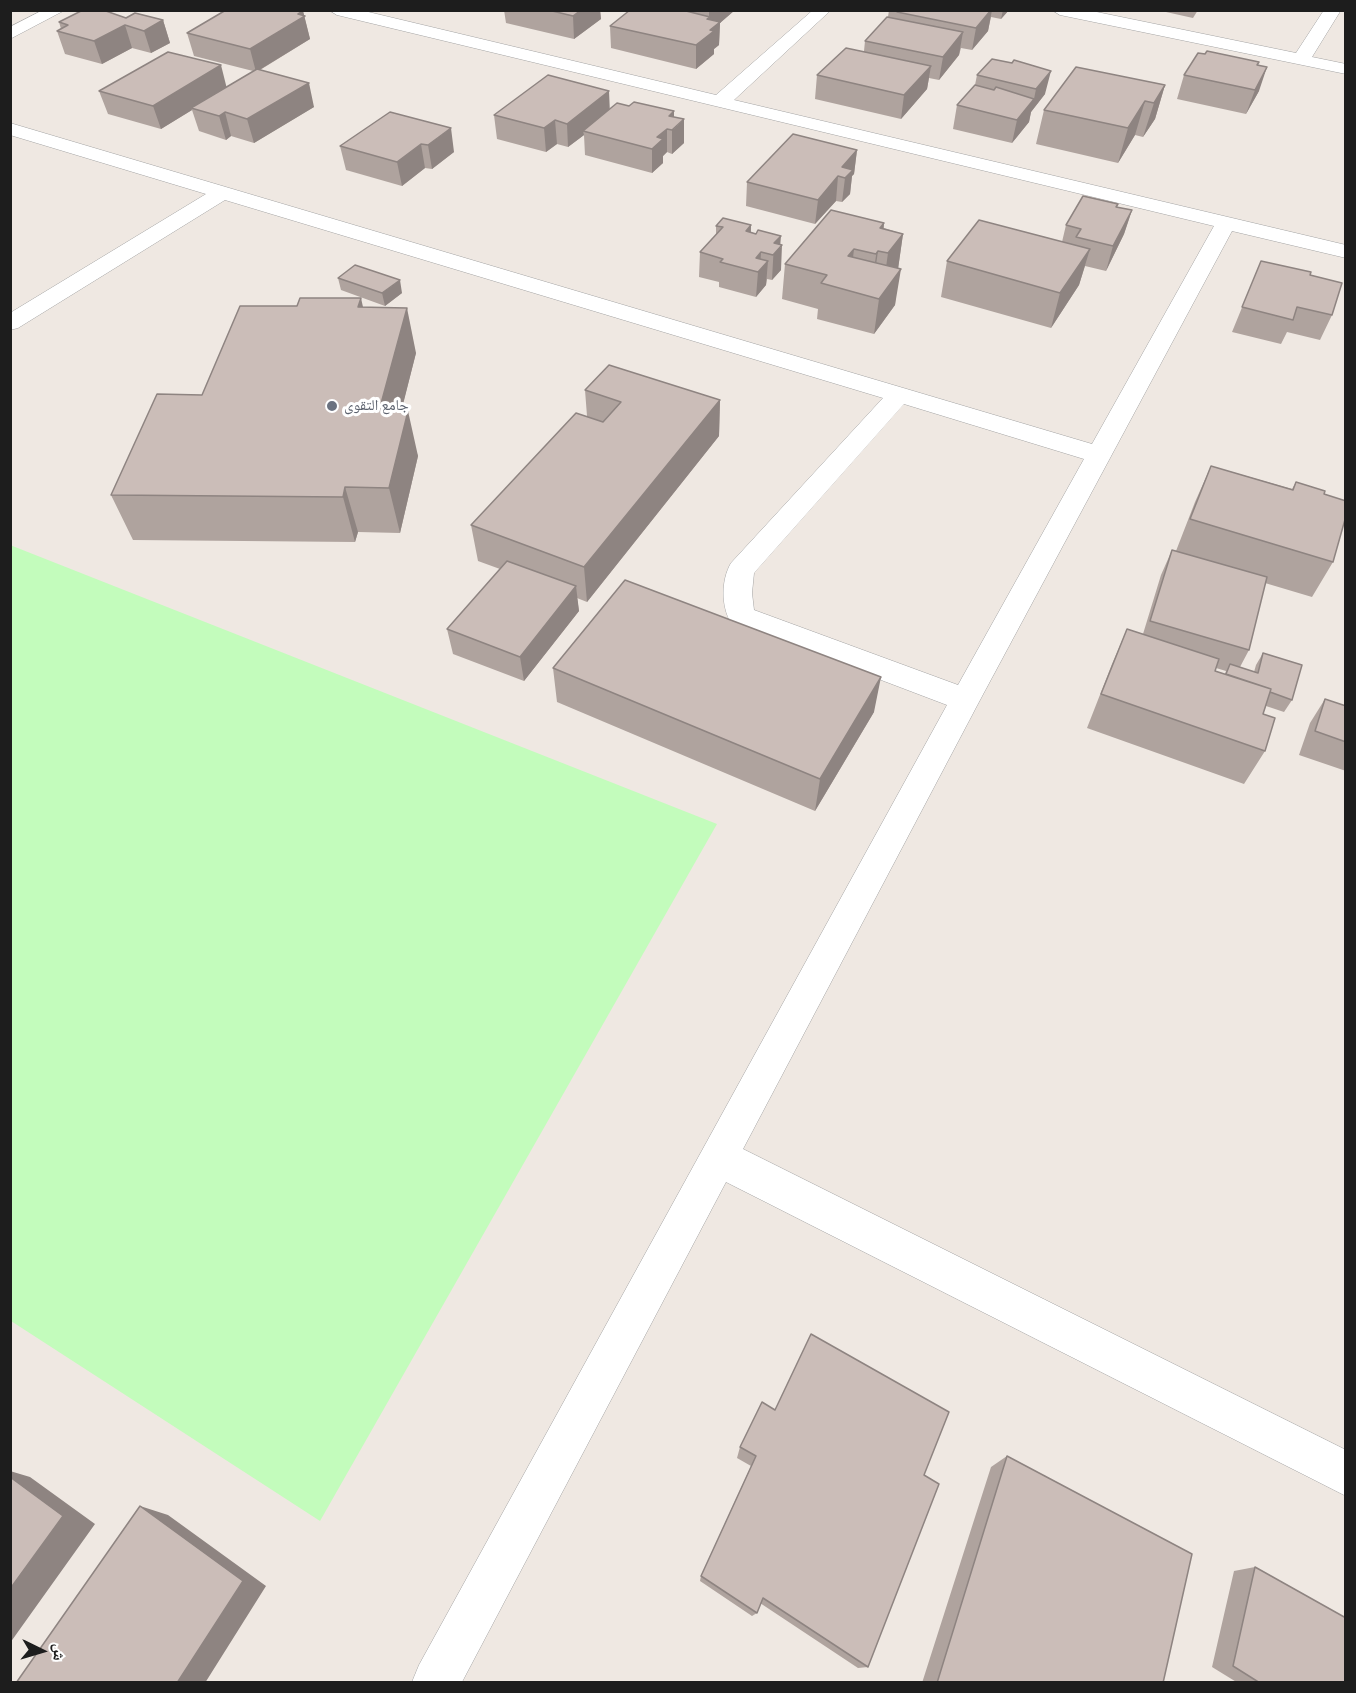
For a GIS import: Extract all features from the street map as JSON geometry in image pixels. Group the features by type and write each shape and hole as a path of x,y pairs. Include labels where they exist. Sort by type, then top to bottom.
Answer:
{"street":[{"path":"12,31 57,10"},
{"path":"338,10 1346,252"},
{"path":"720,102 823,10"},
{"path":"1060,10 1346,69"},
{"path":"1301,60 1333,10"},
{"path":"413,28 432,16"},
{"path":"10,129 1100,455"},
{"path":"10,323 224,192"},
{"path":"436,1683 964,700 1226,223"},
{"path":"899,395 741,570 737,592 738,606 741,616 964,700"},
{"path":"720,1158 1346,1474"}],"green space":[{"path":"10,545 717,824 320,1521 11,1321"}],"building":[{"path":"83,10 103,10 126,18 135,13 163,20 144,31 125,25 94,41 57,31 68,25 59,22"},
{"path":"226,10 302,10 298,14 305,16 250,49 187,33"},
{"path":"548,10 581,10 573,16"},
{"path":"630,10 682,10 720,22 710,30 714,31 696,45 610,26"},
{"path":"898,10 991,10 976,28 897,12"},
{"path":"887,17 963,32 943,57 865,41"},
{"path":"846,48 931,66 904,95 817,75"},
{"path":"1207,51 1259,62 1257,65 1267,67 1255,90 1184,75 1198,53 1205,54"},
{"path":"168,52 221,65 153,106 99,91"},
{"path":"992,59 1012,63 1014,60 1051,71 1036,89 977,75"},
{"path":"1076,67 1165,85 1154,103 1145,101 1128,128 1044,110"},
{"path":"257,69 309,83 247,119 225,112 219,116 191,108"},
{"path":"548,75 609,91 567,124 555,120 544,128 494,115"},
{"path":"975,85 994,90 996,87 1034,99 1017,120 957,105"},
{"path":"634,102 674,111 669,116 684,119 672,130 667,129 657,137 663,139 652,149 583,131 617,103 629,106"},
{"path":"390,112 451,128 428,145 421,144 397,162 340,146"},
{"path":"793,134 857,150 842,167 853,170 845,178 838,176 818,200 747,182"},
{"path":"1083,196 1118,204 1116,207 1132,210 1113,246 1076,237 1081,229 1066,225"},
{"path":"831,210 884,223 880,228 903,234 888,253 878,251 876,254 854,249 848,256 901,269 879,299 821,283 827,275 785,264"},
{"path":"723,218 751,225 746,231 756,234 758,230 781,236 774,243 782,245 773,255 761,252 756,258 768,261 758,272 720,262 723,259 700,252 723,227 716,226"},
{"path":"979,220 1090,249 1060,293 947,261"},
{"path":"1261,261 1311,272 1310,275 1342,283 1332,315 1297,307 1293,320 1242,307"},
{"path":"355,265 400,280 382,293 338,278"},
{"path":"300,298 361,298 358,307 407,308 379,411 408,411 389,488 345,487 343,497 111,495 157,394 202,395 240,306 297,306"},
{"path":"609,365 720,400 584,567 471,525 576,413 603,422 621,402 585,390"},
{"path":"1211,466 1293,490 1296,482 1325,491 1324,494 1346,501 1346,516 1333,562 1190,519"},
{"path":"1172,550 1267,577 1249,650 1150,621"},
{"path":"507,561 576,586 520,657 447,629"},
{"path":"625,580 881,677 820,779 553,668"},
{"path":"1127,629 1219,659 1215,671 1271,689 1263,714 1275,718 1265,751 1101,694"},
{"path":"1263,653 1302,665 1292,700 1270,692 1271,689 1226,674 1230,664 1258,673"},
{"path":"1325,699 1346,706 1346,742 1315,731"},
{"path":"811,1334 949,1412 924,1475 939,1484 868,1667 763,1598 757,1613 701,1576 756,1456 740,1447 762,1402 775,1410"},
{"path":"1007,1456 1192,1554 1163,1683 937,1683"},
{"path":"10,1477 63,1516 10,1589"},
{"path":"140,1506 243,1581 177,1683 16,1683"},
{"path":"1255,1567 1346,1618 1346,1683 1260,1683 1233,1666"}],"place":[{"name":"جامع التقوى","path":"332,406"}]}
